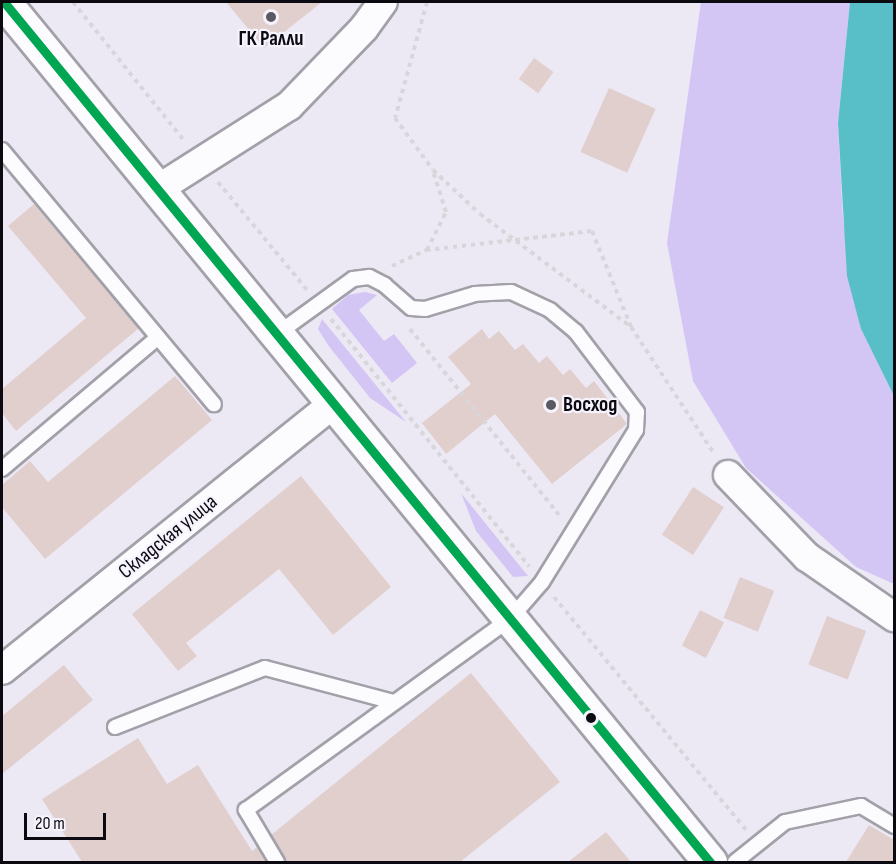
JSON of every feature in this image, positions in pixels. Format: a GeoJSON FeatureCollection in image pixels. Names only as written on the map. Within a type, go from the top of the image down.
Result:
{"type":"FeatureCollection","features":[{"type":"Feature","properties":{"kind":"main road"},"geometry":{"type":"LineString","coordinates":[[4,2],[710,862]]}},
{"type":"Feature","properties":{"kind":"street"},"geometry":{"type":"LineString","coordinates":[[158,189],[289,106],[364,28],[383,2]]}},
{"type":"Feature","properties":{"kind":"street","name":"Складская улица"},"geometry":{"type":"LineString","coordinates":[[2,670],[334,403]]}},
{"type":"Feature","properties":{"kind":"street"},"geometry":{"type":"LineString","coordinates":[[728,475],[807,557],[894,617]]}},
{"type":"Feature","properties":{"kind":"lane"},"geometry":{"type":"LineString","coordinates":[[2,150],[214,404]]}},
{"type":"Feature","properties":{"kind":"lane"},"geometry":{"type":"LineString","coordinates":[[277,334],[318,302],[353,279],[369,277],[411,308],[475,294],[511,292],[550,310],[576,332],[637,412],[636,430],[542,582],[510,619],[246,810],[277,862]]}},
{"type":"Feature","properties":{"kind":"lane"},"geometry":{"type":"LineString","coordinates":[[2,469],[158,337]]}},
{"type":"Feature","properties":{"kind":"lane"},"geometry":{"type":"LineString","coordinates":[[115,727],[265,668],[394,702]]}},
{"type":"Feature","properties":{"kind":"lane"},"geometry":{"type":"LineString","coordinates":[[735,862],[785,822],[861,806],[894,826]]}},
{"type":"Feature","properties":{"kind":"path"},"geometry":{"type":"LineString","coordinates":[[73,2],[201,162],[318,302],[542,582],[758,844]]}},
{"type":"Feature","properties":{"kind":"path"},"geometry":{"type":"LineString","coordinates":[[427,2],[395,118],[433,170],[515,241],[631,327]]}},
{"type":"Feature","properties":{"kind":"path"},"geometry":{"type":"LineString","coordinates":[[426,250],[446,212],[433,170]]}},
{"type":"Feature","properties":{"kind":"path"},"geometry":{"type":"LineString","coordinates":[[369,277],[426,250],[592,231],[631,327],[728,475]]}},
{"type":"Feature","properties":{"kind":"path"},"geometry":{"type":"LineString","coordinates":[[405,323],[573,531]]}},
{"type":"Feature","properties":{"kind":"shaded area"},"geometry":{"type":"Polygon","coordinates":[[[701,2],[850,2],[838,123],[843,219],[861,329],[894,396],[894,584],[856,567],[746,468],[693,381],[667,243],[701,2]]]}},
{"type":"Feature","properties":{"kind":"shaded area"},"geometry":{"type":"Polygon","coordinates":[[[365,292],[377,295],[359,310],[384,341],[394,334],[417,363],[392,383],[332,309],[348,295],[365,292]]]}},
{"type":"Feature","properties":{"kind":"shaded area"},"geometry":{"type":"Polygon","coordinates":[[[322,319],[406,422],[370,398],[318,329],[322,319]]]}},
{"type":"Feature","properties":{"kind":"shaded area"},"geometry":{"type":"Polygon","coordinates":[[[461,493],[528,576],[513,577],[476,531],[461,493]]]}},
{"type":"Feature","properties":{"kind":"water"},"geometry":{"type":"Polygon","coordinates":[[[850,2],[894,2],[894,396],[861,329],[847,276],[838,123],[850,2]]]}},
{"type":"Feature","properties":{"kind":"building","name":"ГК Ралли"},"geometry":{"type":"Polygon","coordinates":[[[226,2],[322,2],[264,48],[226,2]]]}},
{"type":"Feature","properties":{"kind":"building"},"geometry":{"type":"Polygon","coordinates":[[[534,58],[553,72],[538,93],[519,79],[534,58]]]}},
{"type":"Feature","properties":{"kind":"building"},"geometry":{"type":"Polygon","coordinates":[[[609,88],[656,109],[627,173],[581,152],[609,88]]]}},
{"type":"Feature","properties":{"kind":"building"},"geometry":{"type":"Polygon","coordinates":[[[34,204],[139,328],[16,431],[2,413],[2,389],[86,318],[8,226],[34,204]]]}},
{"type":"Feature","properties":{"kind":"building","name":"Восход"},"geometry":{"type":"Polygon","coordinates":[[[482,329],[489,339],[499,331],[515,350],[523,344],[539,363],[547,356],[563,375],[570,369],[586,388],[594,381],[627,424],[552,484],[495,414],[446,454],[422,423],[471,384],[448,357],[482,329]]]}},
{"type":"Feature","properties":{"kind":"building"},"geometry":{"type":"Polygon","coordinates":[[[175,376],[212,420],[45,559],[2,507],[2,485],[30,461],[48,482],[175,376]]]}},
{"type":"Feature","properties":{"kind":"building"},"geometry":{"type":"Polygon","coordinates":[[[301,476],[391,587],[333,635],[279,569],[186,643],[197,656],[178,671],[132,614],[301,476]]]}},
{"type":"Feature","properties":{"kind":"building"},"geometry":{"type":"Polygon","coordinates":[[[693,487],[724,507],[693,555],[662,535],[693,487]]]}},
{"type":"Feature","properties":{"kind":"building"},"geometry":{"type":"Polygon","coordinates":[[[740,577],[774,591],[758,632],[724,618],[740,577]]]}},
{"type":"Feature","properties":{"kind":"building"},"geometry":{"type":"Polygon","coordinates":[[[700,610],[724,622],[706,658],[682,646],[700,610]]]}},
{"type":"Feature","properties":{"kind":"building"},"geometry":{"type":"Polygon","coordinates":[[[827,616],[866,631],[848,680],[808,665],[827,616]]]}},
{"type":"Feature","properties":{"kind":"building"},"geometry":{"type":"Polygon","coordinates":[[[64,665],[93,700],[2,774],[2,716],[64,665]]]}},
{"type":"Feature","properties":{"kind":"building"},"geometry":{"type":"Polygon","coordinates":[[[471,673],[560,782],[460,862],[286,862],[271,835],[471,673]]]}},
{"type":"Feature","properties":{"kind":"building"},"geometry":{"type":"Polygon","coordinates":[[[138,738],[167,784],[198,765],[252,851],[257,847],[267,862],[82,862],[42,799],[138,738]]]}},
{"type":"Feature","properties":{"kind":"building"},"geometry":{"type":"Polygon","coordinates":[[[869,825],[894,840],[894,862],[846,862],[869,825]]]}},
{"type":"Feature","properties":{"kind":"building"},"geometry":{"type":"Polygon","coordinates":[[[606,832],[631,862],[568,862],[606,832]]]}},
{"type":"Feature","properties":{"kind":"transit line"},"geometry":{"type":"LineString","coordinates":[[4,2],[710,862]]}},
{"type":"Feature","properties":{"kind":"place","name":"ГК Ралли"},"geometry":{"type":"Point","coordinates":[271,17]}},
{"type":"Feature","properties":{"kind":"place","name":"Восход"},"geometry":{"type":"Point","coordinates":[551,405]}}]}
